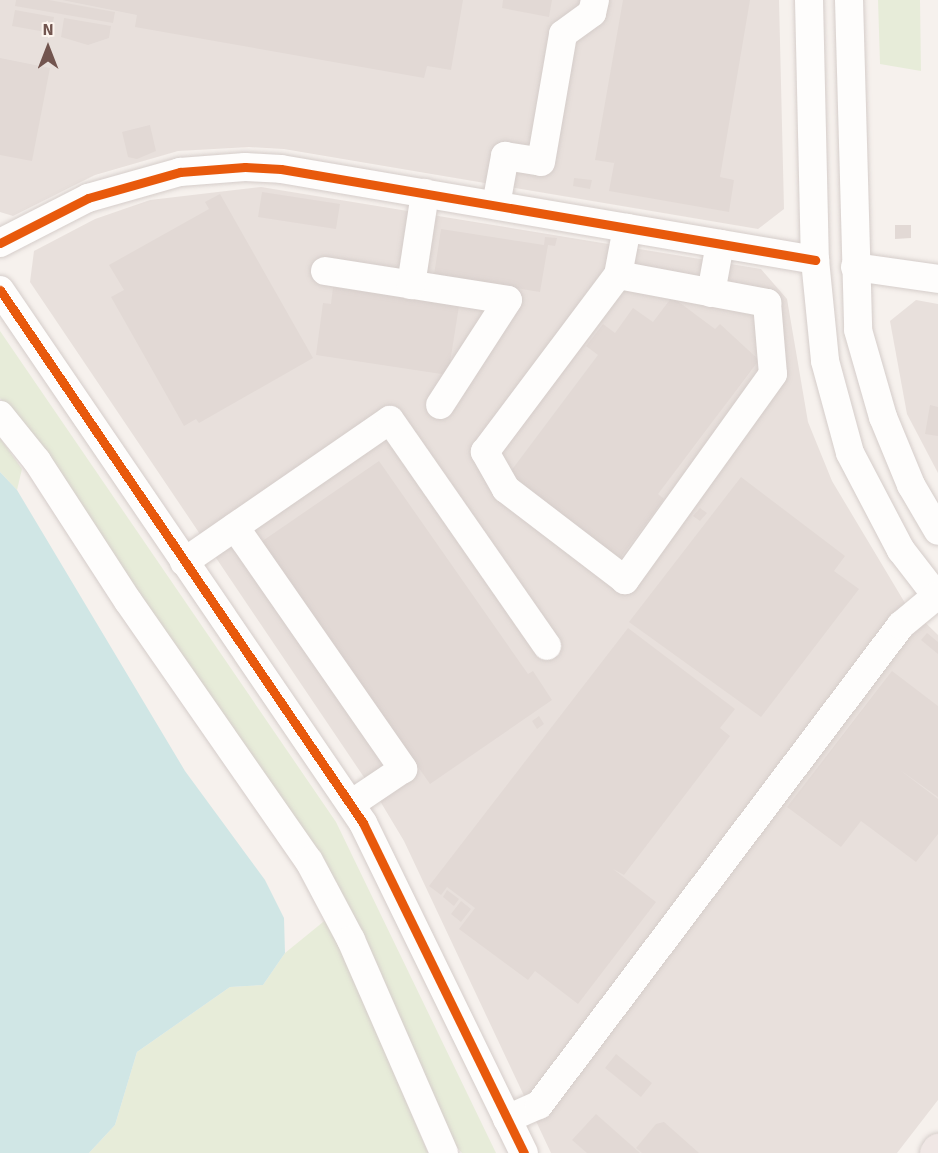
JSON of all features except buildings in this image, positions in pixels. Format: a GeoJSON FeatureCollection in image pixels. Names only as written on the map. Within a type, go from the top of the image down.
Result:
{"type":"FeatureCollection","features":[{"type":"Feature","properties":{"kind":"street"},"geometry":{"type":"LineString","coordinates":[[496,206],[505,156],[541,162],[563,34],[592,13],[595,0]]}},
{"type":"Feature","properties":{"kind":"street"},"geometry":{"type":"LineString","coordinates":[[507,1119],[539,1105],[901,625],[937,597],[902,550],[850,453],[825,361],[815,260],[809,0]]}},
{"type":"Feature","properties":{"kind":"street"},"geometry":{"type":"LineString","coordinates":[[849,0],[858,330],[867,375],[911,485],[938,531]]}},
{"type":"Feature","properties":{"kind":"street"},"geometry":{"type":"LineString","coordinates":[[0,243],[88,198],[180,172],[281,168],[815,260]]}},
{"type":"Feature","properties":{"kind":"street"},"geometry":{"type":"LineString","coordinates":[[411,285],[425,193]]}},
{"type":"Feature","properties":{"kind":"street"},"geometry":{"type":"LineString","coordinates":[[618,275],[767,303],[773,374],[626,580],[506,489],[485,452],[618,275],[627,228]]}},
{"type":"Feature","properties":{"kind":"street"},"geometry":{"type":"LineString","coordinates":[[711,292],[720,244]]}},
{"type":"Feature","properties":{"kind":"street"},"geometry":{"type":"LineString","coordinates":[[855,267],[938,279]]}},
{"type":"Feature","properties":{"kind":"street"},"geometry":{"type":"LineString","coordinates":[[325,272],[508,300],[440,405]]}},
{"type":"Feature","properties":{"kind":"street"},"geometry":{"type":"LineString","coordinates":[[0,290],[351,804],[524,1153]]}},
{"type":"Feature","properties":{"kind":"street"},"geometry":{"type":"LineString","coordinates":[[0,415],[38,461],[128,601],[309,861],[351,940],[444,1153]]}},
{"type":"Feature","properties":{"kind":"street"},"geometry":{"type":"LineString","coordinates":[[184,562],[390,420],[547,646]]}},
{"type":"Feature","properties":{"kind":"street"},"geometry":{"type":"LineString","coordinates":[[235,527],[403,769],[351,804]]}},
{"type":"Feature","properties":{"kind":"shaded area"},"geometry":{"type":"Polygon","coordinates":[[[0,0],[779,0],[784,209],[758,229],[284,149],[249,147],[178,151],[95,175],[13,216],[0,212],[0,0]]]}},
{"type":"Feature","properties":{"kind":"shaded area"},"geometry":{"type":"Polygon","coordinates":[[[261,187],[761,269],[787,299],[808,422],[832,481],[905,603],[938,635],[938,1100],[897,1153],[551,1153],[404,841],[380,801],[30,282],[34,251],[95,219],[150,200],[261,187]]]}},
{"type":"Feature","properties":{"kind":"shaded area"},"geometry":{"type":"Polygon","coordinates":[[[916,300],[938,304],[938,473],[907,414],[890,321],[916,300]]]}},
{"type":"Feature","properties":{"kind":"shaded area"},"geometry":{"type":"Polygon","coordinates":[[[0,472],[17,490],[185,771],[265,880],[284,918],[285,953],[263,985],[230,987],[137,1052],[115,1125],[89,1153],[0,1153],[0,472]]]}},
{"type":"Feature","properties":{"kind":"green space"},"geometry":{"type":"Polygon","coordinates":[[[878,0],[920,0],[921,71],[880,64],[878,0]]]}},
{"type":"Feature","properties":{"kind":"green space"},"geometry":{"type":"Polygon","coordinates":[[[0,331],[336,822],[496,1153],[462,1153],[454,1144],[348,908],[55,469],[0,398],[0,331]]]}},
{"type":"Feature","properties":{"kind":"green space"},"geometry":{"type":"Polygon","coordinates":[[[0,438],[22,469],[17,490],[0,472],[0,438]]]}},
{"type":"Feature","properties":{"kind":"green space"},"geometry":{"type":"Polygon","coordinates":[[[328,918],[428,1153],[89,1153],[115,1125],[137,1052],[230,987],[263,985],[285,953],[328,918]]]}},
{"type":"Feature","properties":{"kind":"cycle path"},"geometry":{"type":"LineString","coordinates":[[0,243],[88,198],[180,172],[245,167],[281,169],[815,260]]}},
{"type":"Feature","properties":{"kind":"cycle path"},"geometry":{"type":"LineString","coordinates":[[0,290],[363,823],[524,1153]]}}]}
